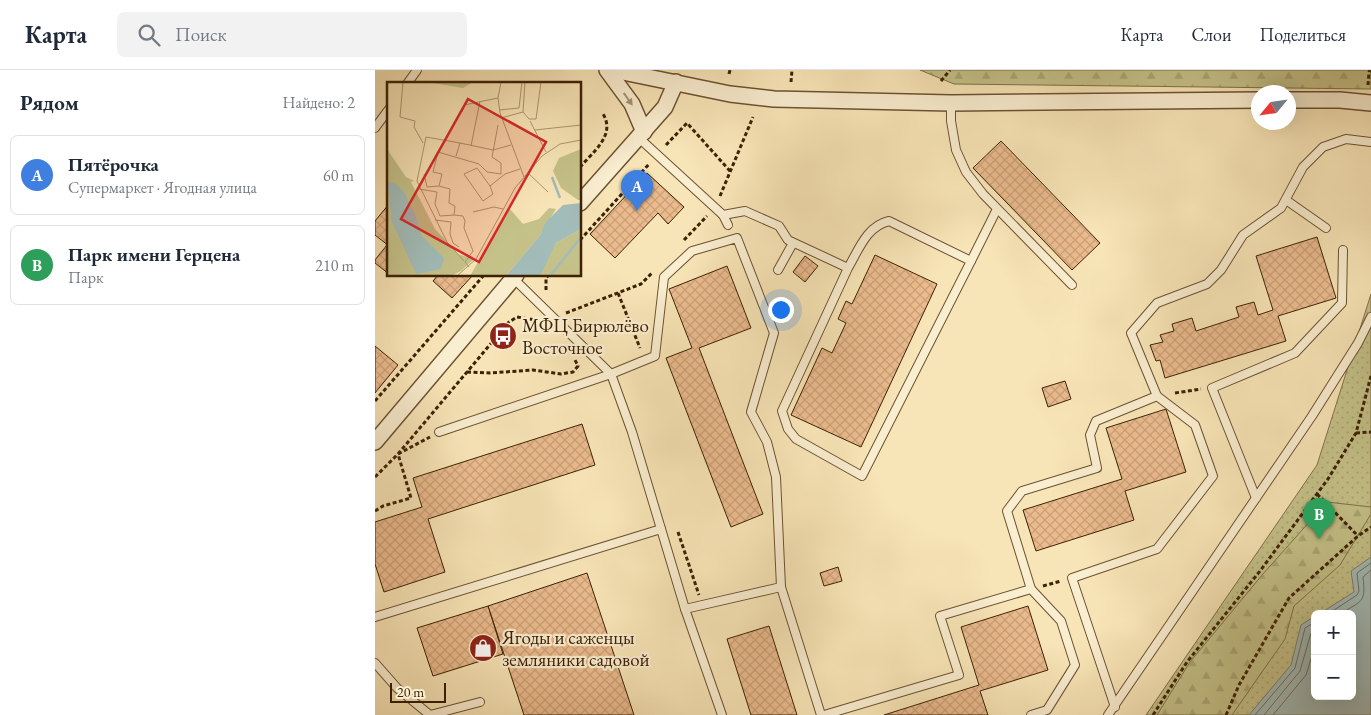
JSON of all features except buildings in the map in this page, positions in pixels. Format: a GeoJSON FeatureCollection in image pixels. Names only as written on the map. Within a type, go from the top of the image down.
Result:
{"type":"FeatureCollection","features":[{"type":"Feature","properties":{"kind":"street"},"geometry":{"type":"LineString","coordinates":[[607,70],[632,104],[641,135]]}},
{"type":"Feature","properties":{"kind":"street"},"geometry":{"type":"LineString","coordinates":[[613,70],[634,72],[730,94],[774,100],[951,102],[1251,100]]}},
{"type":"Feature","properties":{"kind":"street"},"geometry":{"type":"LineString","coordinates":[[581,203],[665,107],[676,82]]}},
{"type":"Feature","properties":{"kind":"street"},"geometry":{"type":"LineString","coordinates":[[1296,100],[1339,100],[1371,103]]}},
{"type":"Feature","properties":{"kind":"street"},"geometry":{"type":"LineString","coordinates":[[376,438],[514,276]]}},
{"type":"Feature","properties":{"kind":"lane"},"geometry":{"type":"LineString","coordinates":[[408,82],[417,70]]}},
{"type":"Feature","properties":{"kind":"lane"},"geometry":{"type":"LineString","coordinates":[[951,102],[951,121],[956,150],[966,172],[997,209],[1072,285]]}},
{"type":"Feature","properties":{"kind":"lane"},"geometry":{"type":"LineString","coordinates":[[375,128],[387,112]]}},
{"type":"Feature","properties":{"kind":"lane"},"geometry":{"type":"LineString","coordinates":[[641,135],[657,155],[723,215],[727,224]]}},
{"type":"Feature","properties":{"kind":"lane"},"geometry":{"type":"LineString","coordinates":[[1115,707],[1073,578],[1157,549],[1213,476],[1195,425],[1157,396],[1131,333],[1157,303],[1207,284],[1221,270],[1243,235],[1281,208],[1287,200],[1303,167],[1323,148],[1346,139],[1371,142]]}},
{"type":"Feature","properties":{"kind":"lane"},"geometry":{"type":"LineString","coordinates":[[1287,200],[1326,228]]}},
{"type":"Feature","properties":{"kind":"lane"},"geometry":{"type":"LineString","coordinates":[[971,261],[889,221],[877,225],[868,233],[848,268],[782,411],[788,429],[796,439],[862,476],[971,261],[997,209]]}},
{"type":"Feature","properties":{"kind":"lane"},"geometry":{"type":"LineString","coordinates":[[723,215],[745,211],[779,226],[788,240],[793,243],[848,268]]}},
{"type":"Feature","properties":{"kind":"lane"},"geometry":{"type":"LineString","coordinates":[[439,432],[611,374],[655,356],[664,276],[692,251],[737,238],[774,333],[751,412],[767,442],[776,477],[781,587],[822,715],[959,675],[940,616],[1031,589]]}},
{"type":"Feature","properties":{"kind":"lane"},"geometry":{"type":"LineString","coordinates":[[778,270],[793,243]]}},
{"type":"Feature","properties":{"kind":"lane"},"geometry":{"type":"LineString","coordinates":[[1256,498],[1212,388],[1295,354],[1342,303],[1343,250]]}},
{"type":"Feature","properties":{"kind":"lane"},"geometry":{"type":"LineString","coordinates":[[514,276],[611,374],[632,432],[685,609],[722,715]]}},
{"type":"Feature","properties":{"kind":"lane"},"geometry":{"type":"LineString","coordinates":[[1108,715],[1312,416],[1358,343],[1371,317]]}},
{"type":"Feature","properties":{"kind":"lane"},"geometry":{"type":"LineString","coordinates":[[1031,715],[1047,710],[1075,665],[1061,620],[1031,589],[1007,511],[1022,491],[1097,468],[1091,435],[1096,421],[1157,396]]}},
{"type":"Feature","properties":{"kind":"lane"},"geometry":{"type":"LineString","coordinates":[[375,617],[661,529]]}},
{"type":"Feature","properties":{"kind":"lane"},"geometry":{"type":"LineString","coordinates":[[685,609],[781,587]]}},
{"type":"Feature","properties":{"kind":"lane"},"geometry":{"type":"LineString","coordinates":[[375,663],[397,688],[430,715],[480,702]]}},
{"type":"Feature","properties":{"kind":"path"},"geometry":{"type":"LineString","coordinates":[[791,82],[792,70]]}},
{"type":"Feature","properties":{"kind":"path"},"geometry":{"type":"LineString","coordinates":[[941,81],[950,70]]}},
{"type":"Feature","properties":{"kind":"path"},"geometry":{"type":"LineString","coordinates":[[1368,85],[1369,71]]}},
{"type":"Feature","properties":{"kind":"path"},"geometry":{"type":"LineString","coordinates":[[581,165],[608,132],[607,121],[603,114]]}},
{"type":"Feature","properties":{"kind":"path"},"geometry":{"type":"LineString","coordinates":[[681,242],[715,207],[753,117]]}},
{"type":"Feature","properties":{"kind":"path"},"geometry":{"type":"LineString","coordinates":[[581,239],[687,123],[730,171]]}},
{"type":"Feature","properties":{"kind":"path"},"geometry":{"type":"LineString","coordinates":[[375,477],[397,454],[509,322],[517,317],[535,320],[547,331],[564,314],[641,284],[654,270]]}},
{"type":"Feature","properties":{"kind":"path"},"geometry":{"type":"LineString","coordinates":[[375,402],[483,276]]}},
{"type":"Feature","properties":{"kind":"path"},"geometry":{"type":"LineString","coordinates":[[547,293],[545,288],[548,276]]}},
{"type":"Feature","properties":{"kind":"path"},"geometry":{"type":"LineString","coordinates":[[618,293],[643,354]]}},
{"type":"Feature","properties":{"kind":"path"},"geometry":{"type":"LineString","coordinates":[[559,309],[570,320]]}},
{"type":"Feature","properties":{"kind":"path"},"geometry":{"type":"LineString","coordinates":[[467,372],[490,373],[533,370],[561,374],[573,372],[578,366],[576,359],[570,354]]}},
{"type":"Feature","properties":{"kind":"path"},"geometry":{"type":"LineString","coordinates":[[1153,715],[1187,662],[1261,572],[1317,494],[1356,433],[1371,376]]}},
{"type":"Feature","properties":{"kind":"path"},"geometry":{"type":"LineString","coordinates":[[1157,396],[1212,388]]}},
{"type":"Feature","properties":{"kind":"path"},"geometry":{"type":"LineString","coordinates":[[397,454],[439,432]]}},
{"type":"Feature","properties":{"kind":"path"},"geometry":{"type":"LineString","coordinates":[[1356,433],[1371,432]]}},
{"type":"Feature","properties":{"kind":"path"},"geometry":{"type":"LineString","coordinates":[[375,511],[383,506],[411,498],[397,454]]}},
{"type":"Feature","properties":{"kind":"path"},"geometry":{"type":"LineString","coordinates":[[1317,494],[1358,536]]}},
{"type":"Feature","properties":{"kind":"path"},"geometry":{"type":"LineString","coordinates":[[1226,715],[1239,685],[1289,598],[1358,536],[1371,528]]}},
{"type":"Feature","properties":{"kind":"path"},"geometry":{"type":"LineString","coordinates":[[1031,589],[1073,578]]}},
{"type":"Feature","properties":{"kind":"green space"},"geometry":{"type":"Polygon","coordinates":[[[920,70],[1371,70],[1371,89],[1296,88],[1296,85],[1251,85],[1251,88],[954,84],[920,70]]]}},
{"type":"Feature","properties":{"kind":"green space"},"geometry":{"type":"Polygon","coordinates":[[[1371,294],[1371,715],[1146,715],[1317,465],[1371,294]]]}},
{"type":"Feature","properties":{"kind":"green space"},"geometry":{"type":"Polygon","coordinates":[[[1327,502],[1371,507],[1371,514],[1340,565],[1294,606],[1285,639],[1232,715],[1157,715],[1190,662],[1263,574],[1327,502]]]}},
{"type":"Feature","properties":{"kind":"water"},"geometry":{"type":"Polygon","coordinates":[[[1371,557],[1371,715],[1249,715],[1291,665],[1301,625],[1311,619],[1311,700],[1356,700],[1356,610],[1325,610],[1354,592],[1351,571],[1371,557]]]}},
{"type":"Feature","properties":{"kind":"place","name":"Пятёрочка"},"geometry":{"type":"Point","coordinates":[637,211]}},
{"type":"Feature","properties":{"kind":"place","name":"МФЦ Бирюлёво Восточное"},"geometry":{"type":"Point","coordinates":[503,336]}},
{"type":"Feature","properties":{"kind":"place","name":"Парк имени Герцена"},"geometry":{"type":"Point","coordinates":[1319,539]}},
{"type":"Feature","properties":{"kind":"place","name":"Ягоды и саженцы земляники садовой"},"geometry":{"type":"Point","coordinates":[483,648]}}]}
